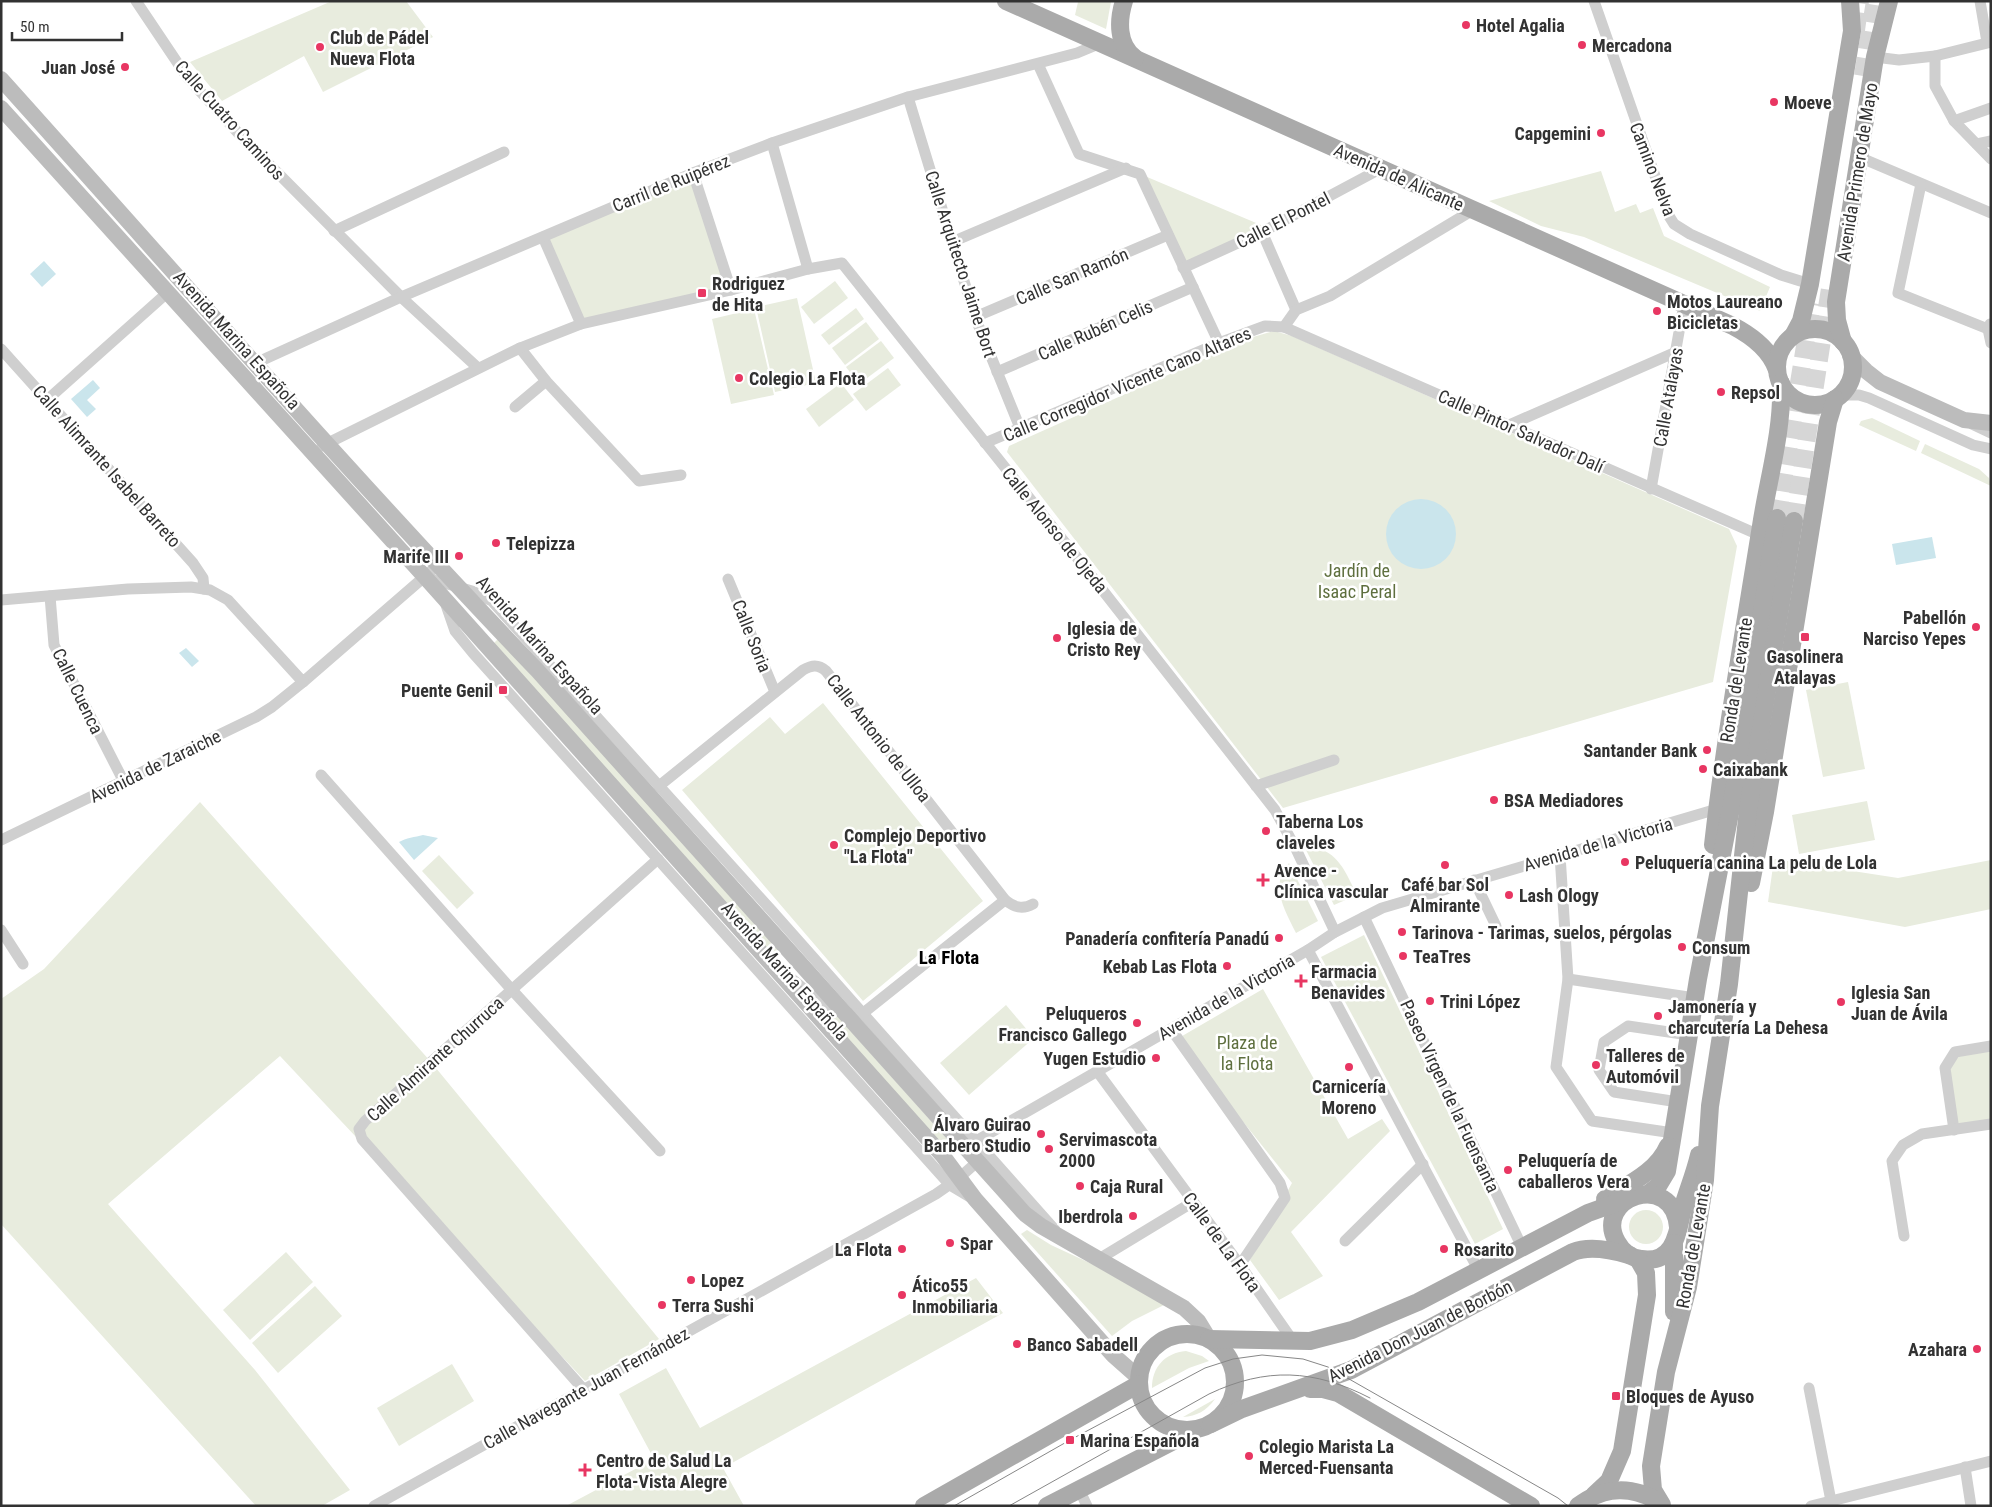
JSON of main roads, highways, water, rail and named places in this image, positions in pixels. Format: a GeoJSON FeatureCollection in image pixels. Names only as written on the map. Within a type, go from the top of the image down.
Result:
{"type":"FeatureCollection","features":[{"type":"Feature","properties":{"kind":"main road","name":"Avenida de Alicante"},"geometry":{"type":"LineString","coordinates":[[1006,1],[1733,326],[1753,338],[1768,352],[1779,377]]}},
{"type":"Feature","properties":{"kind":"main road"},"geometry":{"type":"LineString","coordinates":[[1101,43],[1115,31],[1124,1]]}},
{"type":"Feature","properties":{"kind":"main road","name":"Avenida Primero de Mayo"},"geometry":{"type":"LineString","coordinates":[[1793,336],[1801,320],[1810,284],[1852,31],[1850,1]]}},
{"type":"Feature","properties":{"kind":"main road","name":"Avenida Primero de Mayo"},"geometry":{"type":"LineString","coordinates":[[1847,349],[1837,320],[1836,302],[1875,56],[1889,1]]}},
{"type":"Feature","properties":{"kind":"main road"},"geometry":{"type":"LineString","coordinates":[[1119,21],[1120,32],[1126,50],[1139,60]]}},
{"type":"Feature","properties":{"kind":"main road","name":"Avenida Marina Española"},"geometry":{"type":"LineString","coordinates":[[1,79],[326,443],[537,670],[1025,1214],[1041,1226],[1184,1308],[1198,1321],[1209,1339]]}},
{"type":"Feature","properties":{"kind":"main road","name":"Avenida Marina Española"},"geometry":{"type":"LineString","coordinates":[[1,108],[425,577],[943,1156],[954,1182],[975,1199],[1139,1381]]}},
{"type":"Feature","properties":{"kind":"main road"},"geometry":{"type":"LineString","coordinates":[[1847,349],[1852,374],[1847,386],[1837,397],[1817,405],[1804,403],[1788,394],[1779,377],[1781,351],[1793,336],[1804,331],[1822,330],[1834,335],[1847,349],[1866,371],[1880,382],[1964,420],[1991,423]]}},
{"type":"Feature","properties":{"kind":"main road","name":"Ronda de Levante"},"geometry":{"type":"LineString","coordinates":[[1698,979],[1717,809],[1759,535],[1779,423],[1779,377]]}},
{"type":"Feature","properties":{"kind":"main road","name":"Ronda de Levante"},"geometry":{"type":"LineString","coordinates":[[1729,984],[1765,812],[1826,431],[1837,397]]}},
{"type":"Feature","properties":{"kind":"main road","name":"Ronda de Levante"},"geometry":{"type":"LineString","coordinates":[[1648,1194],[1658,1186],[1666,1175],[1698,979],[1786,520],[1748,810],[1729,984],[1710,1106],[1705,1180],[1689,1277],[1666,1372],[1650,1474],[1653,1490],[1662,1505]]}},
{"type":"Feature","properties":{"kind":"main road"},"geometry":{"type":"LineString","coordinates":[[1666,1372],[1674,1304],[1676,1235],[1676,1216],[1671,1206],[1658,1196],[1648,1194],[1630,1198],[1618,1210],[1613,1226],[1617,1243],[1634,1257],[1650,1260],[1661,1256],[1676,1235],[1698,1160],[1710,1106]]}},
{"type":"Feature","properties":{"kind":"main road"},"geometry":{"type":"LineString","coordinates":[[1567,1224],[1653,1167],[1667,1149],[1673,1134]]}},
{"type":"Feature","properties":{"kind":"main road","name":"Avenida Don Juan de Borbón"},"geometry":{"type":"LineString","coordinates":[[1209,1339],[1315,1341],[1352,1330],[1418,1302],[1599,1208],[1630,1198]]}},
{"type":"Feature","properties":{"kind":"main road","name":"Avenida Don Juan de Borbón"},"geometry":{"type":"LineString","coordinates":[[1046,1506],[1204,1426],[1290,1391],[1351,1370],[1575,1251],[1598,1249],[1634,1257]]}},
{"type":"Feature","properties":{"kind":"main road","name":"Ronda de Levante"},"geometry":{"type":"LineString","coordinates":[[1594,1495],[1604,1487],[1613,1475],[1624,1441],[1648,1287],[1644,1268],[1634,1257]]}},
{"type":"Feature","properties":{"kind":"main road"},"geometry":{"type":"LineString","coordinates":[[1182,1334],[1209,1339],[1230,1360],[1235,1383],[1230,1402],[1225,1411],[1204,1426],[1184,1430],[1171,1428],[1159,1422],[1152,1416],[1142,1401],[1139,1381],[1146,1356],[1151,1349],[1165,1339],[1182,1334]]}},
{"type":"Feature","properties":{"kind":"main road"},"geometry":{"type":"LineString","coordinates":[[924,1506],[1139,1381]]}},
{"type":"Feature","properties":{"kind":"main road"},"geometry":{"type":"LineString","coordinates":[[1290,1391],[1323,1390],[1338,1393],[1531,1506]]}},
{"type":"Feature","properties":{"kind":"main road"},"geometry":{"type":"LineString","coordinates":[[1578,1506],[1594,1495],[1611,1490],[1628,1490],[1649,1496],[1662,1505]]}},
{"type":"Feature","properties":{"kind":"water"},"geometry":{"type":"Polygon","coordinates":[[[44,261],[56,274],[42,287],[30,274],[44,261]]]}},
{"type":"Feature","properties":{"kind":"water"},"geometry":{"type":"Polygon","coordinates":[[[93,380],[100,388],[87,400],[96,409],[87,417],[71,399],[93,380]]]}},
{"type":"Feature","properties":{"kind":"water"},"geometry":{"type":"Polygon","coordinates":[[[1421,499],[1440,505],[1450,515],[1456,534],[1450,553],[1440,563],[1421,569],[1402,563],[1392,553],[1386,534],[1392,515],[1402,505],[1421,499]]]}},
{"type":"Feature","properties":{"kind":"water"},"geometry":{"type":"Polygon","coordinates":[[[1932,537],[1936,558],[1896,565],[1892,544],[1932,537]]]}},
{"type":"Feature","properties":{"kind":"water"},"geometry":{"type":"Polygon","coordinates":[[[186,648],[199,661],[192,667],[179,653],[186,648]]]}},
{"type":"Feature","properties":{"kind":"water"},"geometry":{"type":"Polygon","coordinates":[[[423,835],[438,838],[414,860],[399,842],[423,835]]]}},
{"type":"Feature","properties":{"kind":"tunnel"},"geometry":{"type":"LineString","coordinates":[[1856,30],[1860,1]]}},
{"type":"Feature","properties":{"kind":"tunnel"},"geometry":{"type":"LineString","coordinates":[[1863,76],[1875,1]]}},
{"type":"Feature","properties":{"kind":"tunnel"},"geometry":{"type":"LineString","coordinates":[[1794,521],[1831,282]]}},
{"type":"Feature","properties":{"kind":"tunnel"},"geometry":{"type":"LineString","coordinates":[[1777,518],[1812,303]]}},
{"type":"Feature","properties":{"kind":"tram line"},"geometry":{"type":"LineString","coordinates":[[954,1506],[1070,1440],[1205,1368],[1233,1359],[1262,1355],[1303,1359],[1328,1367],[1558,1498],[1568,1506]]}},
{"type":"Feature","properties":{"kind":"tram line"},"geometry":{"type":"LineString","coordinates":[[1009,1506],[1209,1394],[1250,1379],[1290,1375],[1309,1377],[1329,1381],[1370,1398]]}},
{"type":"Feature","properties":{"kind":"place","name":"Hotel Agalia"},"geometry":{"type":"Point","coordinates":[1466,25]}},
{"type":"Feature","properties":{"kind":"place","name":"Mercadona"},"geometry":{"type":"Point","coordinates":[1582,45]}},
{"type":"Feature","properties":{"kind":"place","name":"Club de Pádel Nueva Flota"},"geometry":{"type":"Point","coordinates":[320,47]}},
{"type":"Feature","properties":{"kind":"place","name":"Juan José"},"geometry":{"type":"Point","coordinates":[125,67]}},
{"type":"Feature","properties":{"kind":"place","name":"Moeve"},"geometry":{"type":"Point","coordinates":[1774,102]}},
{"type":"Feature","properties":{"kind":"place","name":"Capgemini"},"geometry":{"type":"Point","coordinates":[1601,133]}},
{"type":"Feature","properties":{"kind":"place","name":"Rodriguez de Hita"},"geometry":{"type":"Point","coordinates":[702,293]}},
{"type":"Feature","properties":{"kind":"place","name":"Motos Laureano Bicicletas"},"geometry":{"type":"Point","coordinates":[1657,311]}},
{"type":"Feature","properties":{"kind":"place","name":"Colegio La Flota"},"geometry":{"type":"Point","coordinates":[739,378]}},
{"type":"Feature","properties":{"kind":"place","name":"Repsol"},"geometry":{"type":"Point","coordinates":[1721,392]}},
{"type":"Feature","properties":{"kind":"place","name":"Telepizza"},"geometry":{"type":"Point","coordinates":[496,543]}},
{"type":"Feature","properties":{"kind":"place","name":"Marife III"},"geometry":{"type":"Point","coordinates":[459,556]}},
{"type":"Feature","properties":{"kind":"place","name":"Pabellón Narciso Yepes"},"geometry":{"type":"Point","coordinates":[1976,627]}},
{"type":"Feature","properties":{"kind":"place","name":"Gasolinera Atalayas"},"geometry":{"type":"Point","coordinates":[1805,637]}},
{"type":"Feature","properties":{"kind":"place","name":"Iglesia de Cristo Rey"},"geometry":{"type":"Point","coordinates":[1057,638]}},
{"type":"Feature","properties":{"kind":"place","name":"Puente Genil"},"geometry":{"type":"Point","coordinates":[503,690]}},
{"type":"Feature","properties":{"kind":"place","name":"Santander Bank"},"geometry":{"type":"Point","coordinates":[1707,750]}},
{"type":"Feature","properties":{"kind":"place","name":"Caixabank"},"geometry":{"type":"Point","coordinates":[1703,769]}},
{"type":"Feature","properties":{"kind":"place","name":"BSA Mediadores"},"geometry":{"type":"Point","coordinates":[1494,800]}},
{"type":"Feature","properties":{"kind":"place","name":"Taberna Los claveles"},"geometry":{"type":"Point","coordinates":[1266,831]}},
{"type":"Feature","properties":{"kind":"place","name":"Complejo Deportivo \"La Flota\""},"geometry":{"type":"Point","coordinates":[834,845]}},
{"type":"Feature","properties":{"kind":"place","name":"Peluquería canina La pelu de Lola"},"geometry":{"type":"Point","coordinates":[1625,862]}},
{"type":"Feature","properties":{"kind":"place","name":"Café bar Sol Almirante"},"geometry":{"type":"Point","coordinates":[1445,865]}},
{"type":"Feature","properties":{"kind":"place","name":"Avence - Clínica vascular"},"geometry":{"type":"Point","coordinates":[1263,880]}},
{"type":"Feature","properties":{"kind":"place","name":"Lash Ology"},"geometry":{"type":"Point","coordinates":[1509,895]}},
{"type":"Feature","properties":{"kind":"place","name":"Tarinova - Tarimas, suelos, pérgolas"},"geometry":{"type":"Point","coordinates":[1402,932]}},
{"type":"Feature","properties":{"kind":"place","name":"Panadería confitería Panadú"},"geometry":{"type":"Point","coordinates":[1279,938]}},
{"type":"Feature","properties":{"kind":"place","name":"Consum"},"geometry":{"type":"Point","coordinates":[1682,947]}},
{"type":"Feature","properties":{"kind":"place","name":"TeaTres"},"geometry":{"type":"Point","coordinates":[1403,956]}},
{"type":"Feature","properties":{"kind":"place","name":"Kebab Las Flota"},"geometry":{"type":"Point","coordinates":[1227,966]}},
{"type":"Feature","properties":{"kind":"place","name":"Farmacia Benavides"},"geometry":{"type":"Point","coordinates":[1301,981]}},
{"type":"Feature","properties":{"kind":"place","name":"Trini López"},"geometry":{"type":"Point","coordinates":[1430,1001]}},
{"type":"Feature","properties":{"kind":"place","name":"Iglesia San Juan de Ávila"},"geometry":{"type":"Point","coordinates":[1841,1002]}},
{"type":"Feature","properties":{"kind":"place","name":"Jamonería y charcutería La Dehesa"},"geometry":{"type":"Point","coordinates":[1658,1016]}},
{"type":"Feature","properties":{"kind":"place","name":"Peluqueros Francisco Gallego"},"geometry":{"type":"Point","coordinates":[1137,1023]}},
{"type":"Feature","properties":{"kind":"place","name":"Yugen Estudio"},"geometry":{"type":"Point","coordinates":[1156,1058]}},
{"type":"Feature","properties":{"kind":"place","name":"Talleres de Automóvil"},"geometry":{"type":"Point","coordinates":[1596,1065]}},
{"type":"Feature","properties":{"kind":"place","name":"Carnicería Moreno"},"geometry":{"type":"Point","coordinates":[1349,1067]}},
{"type":"Feature","properties":{"kind":"place","name":"Álvaro Guirao Barbero Studio"},"geometry":{"type":"Point","coordinates":[1041,1134]}},
{"type":"Feature","properties":{"kind":"place","name":"Servimascota 2000"},"geometry":{"type":"Point","coordinates":[1049,1149]}},
{"type":"Feature","properties":{"kind":"place","name":"Peluquería de caballeros Vera"},"geometry":{"type":"Point","coordinates":[1508,1170]}},
{"type":"Feature","properties":{"kind":"place","name":"Caja Rural"},"geometry":{"type":"Point","coordinates":[1080,1186]}},
{"type":"Feature","properties":{"kind":"place","name":"Iberdrola"},"geometry":{"type":"Point","coordinates":[1133,1216]}},
{"type":"Feature","properties":{"kind":"place","name":"Spar"},"geometry":{"type":"Point","coordinates":[950,1243]}},
{"type":"Feature","properties":{"kind":"place","name":"La Flota"},"geometry":{"type":"Point","coordinates":[902,1249]}},
{"type":"Feature","properties":{"kind":"place","name":"Rosarito"},"geometry":{"type":"Point","coordinates":[1444,1249]}},
{"type":"Feature","properties":{"kind":"place","name":"Lopez"},"geometry":{"type":"Point","coordinates":[691,1280]}},
{"type":"Feature","properties":{"kind":"place","name":"Ático55 Inmobiliaria"},"geometry":{"type":"Point","coordinates":[902,1295]}},
{"type":"Feature","properties":{"kind":"place","name":"Terra Sushi"},"geometry":{"type":"Point","coordinates":[662,1305]}},
{"type":"Feature","properties":{"kind":"place","name":"Banco Sabadell"},"geometry":{"type":"Point","coordinates":[1017,1344]}},
{"type":"Feature","properties":{"kind":"place","name":"Azahara"},"geometry":{"type":"Point","coordinates":[1977,1349]}},
{"type":"Feature","properties":{"kind":"place","name":"Bloques de Ayuso"},"geometry":{"type":"Point","coordinates":[1616,1396]}},
{"type":"Feature","properties":{"kind":"place","name":"Marina Española"},"geometry":{"type":"Point","coordinates":[1070,1440]}},
{"type":"Feature","properties":{"kind":"place","name":"Colegio Marista La Merced-Fuensanta"},"geometry":{"type":"Point","coordinates":[1249,1456]}},
{"type":"Feature","properties":{"kind":"place","name":"Centro de Salud La Flota-Vista Alegre"},"geometry":{"type":"Point","coordinates":[585,1470]}},
{"type":"Feature","properties":{"kind":"district","name":"La Flota"},"geometry":{"type":"Point","coordinates":[949,957]}},
{"type":"Feature","properties":{"kind":"park label","name":"Jardín de Isaac Peral"},"geometry":{"type":"Point","coordinates":[1357,580]}},
{"type":"Feature","properties":{"kind":"park label","name":"Plaza de la Flota"},"geometry":{"type":"Point","coordinates":[1247,1052]}}]}
